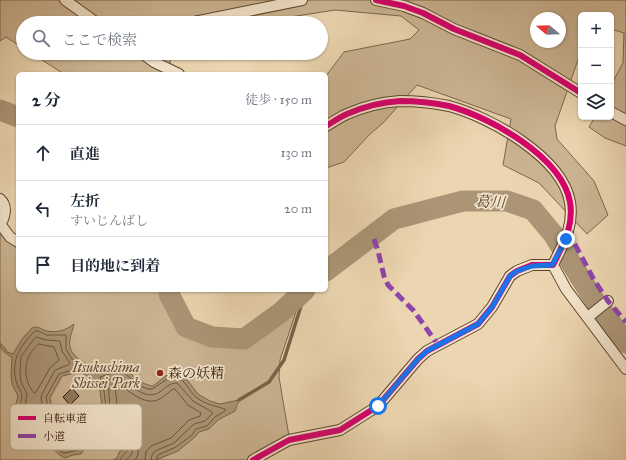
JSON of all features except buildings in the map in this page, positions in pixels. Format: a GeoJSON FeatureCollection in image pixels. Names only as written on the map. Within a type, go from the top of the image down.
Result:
{"type":"FeatureCollection","features":[{"type":"Feature","properties":{"kind":"street"},"geometry":{"type":"LineString","coordinates":[[65,0],[87,16]]}},
{"type":"Feature","properties":{"kind":"street"},"geometry":{"type":"LineString","coordinates":[[223,16],[302,0]]}},
{"type":"Feature","properties":{"kind":"street"},"geometry":{"type":"LineString","coordinates":[[376,0],[404,6],[423,13],[454,29],[520,55],[578,91]]}},
{"type":"Feature","properties":{"kind":"street"},"geometry":{"type":"LineString","coordinates":[[151,60],[175,72]]}},
{"type":"Feature","properties":{"kind":"street"},"geometry":{"type":"LineString","coordinates":[[328,125],[346,114],[361,109],[401,101],[449,106],[479,117],[507,131],[547,162],[556,172],[566,188],[570,202],[570,223],[566,239],[554,262]]}},
{"type":"Feature","properties":{"kind":"street"},"geometry":{"type":"LineString","coordinates":[[614,114],[626,120]]}},
{"type":"Feature","properties":{"kind":"street"},"geometry":{"type":"LineString","coordinates":[[0,199],[3,202],[5,210],[1,225],[10,237],[16,241]]}},
{"type":"Feature","properties":{"kind":"street"},"geometry":{"type":"LineString","coordinates":[[554,262],[566,289],[626,369]]}},
{"type":"Feature","properties":{"kind":"street"},"geometry":{"type":"LineString","coordinates":[[253,460],[289,440],[340,430],[378,406],[418,359],[427,351],[478,324],[492,307],[510,276],[517,271],[532,266],[554,262]]}},
{"type":"Feature","properties":{"kind":"street"},"geometry":{"type":"LineString","coordinates":[[588,317],[608,301]]}},
{"type":"Feature","properties":{"kind":"green space"},"geometry":{"type":"Polygon","coordinates":[[[0,0],[626,0],[626,146],[605,138],[589,127],[593,120],[614,120],[614,80],[623,63],[624,33],[614,30],[614,12],[578,12],[578,60],[555,126],[557,139],[594,181],[608,215],[587,234],[539,183],[503,165],[511,119],[417,85],[383,123],[370,134],[344,162],[328,167],[328,73],[344,52],[410,39],[419,30],[401,16],[335,10],[297,16],[16,16],[16,43],[6,37],[0,41],[0,0]]]}},
{"type":"Feature","properties":{"kind":"green space"},"geometry":{"type":"Polygon","coordinates":[[[42,60],[170,60],[169,72],[61,72],[42,60]]]}},
{"type":"Feature","properties":{"kind":"green space","name":"Itsukushima Shissei Park"},"geometry":{"type":"Polygon","coordinates":[[[0,232],[16,244],[16,292],[161,292],[165,306],[174,320],[184,330],[195,337],[208,342],[234,346],[261,338],[275,328],[298,306],[280,360],[279,377],[289,436],[247,460],[0,460],[0,232]]]}},
{"type":"Feature","properties":{"kind":"water"},"geometry":{"type":"Polygon","coordinates":[[[74,324],[70,341],[71,351],[78,358],[99,372],[120,367],[127,370],[140,381],[153,386],[167,375],[180,374],[185,377],[198,394],[210,401],[220,404],[239,400],[235,411],[218,420],[209,429],[199,432],[178,451],[156,460],[113,460],[117,458],[120,451],[142,450],[142,404],[102,404],[99,384],[81,372],[62,376],[50,398],[51,404],[16,404],[18,396],[12,384],[12,357],[2,350],[0,343],[7,352],[13,354],[22,339],[32,328],[38,327],[47,331],[55,332],[74,324]]]}},
{"type":"Feature","properties":{"kind":"water"},"geometry":{"type":"Polygon","coordinates":[[[55,450],[83,450],[81,454],[65,458],[55,450]]]}},
{"type":"Feature","properties":{"kind":"waterway","name":"葛川"},"geometry":{"type":"LineString","coordinates":[[0,110],[16,116]]}},
{"type":"Feature","properties":{"kind":"waterway","name":"葛川"},"geometry":{"type":"LineString","coordinates":[[328,269],[394,219],[463,201],[507,201],[533,210],[553,234],[595,301],[626,343]]}},
{"type":"Feature","properties":{"kind":"waterway","name":"葛川"},"geometry":{"type":"LineString","coordinates":[[169,292],[186,327],[212,337],[244,339],[280,313],[303,292]]}},
{"type":"Feature","properties":{"kind":"waterway"},"geometry":{"type":"LineString","coordinates":[[239,400],[269,382],[284,360],[305,292]]}},
{"type":"Feature","properties":{"kind":"marked path"},"geometry":{"type":"LineString","coordinates":[[570,230],[571,237],[594,280],[608,301],[626,322]]}},
{"type":"Feature","properties":{"kind":"marked path"},"geometry":{"type":"LineString","coordinates":[[374,239],[384,276],[388,285],[414,311],[438,345]]}},
{"type":"Feature","properties":{"kind":"cycle path"},"geometry":{"type":"LineString","coordinates":[[376,0],[404,6],[423,13],[454,29],[520,55],[578,91]]}},
{"type":"Feature","properties":{"kind":"cycle path"},"geometry":{"type":"LineString","coordinates":[[253,460],[289,440],[340,430],[378,406],[418,359],[427,351],[478,324],[492,307],[510,276],[517,271],[532,265],[553,265],[567,235],[569,227],[571,211],[570,202],[564,185],[553,170],[539,155],[522,141],[503,129],[466,111],[437,104],[400,101],[373,105],[353,111],[328,125]]}},
{"type":"Feature","properties":{"kind":"place","name":"森の妖精"},"geometry":{"type":"Point","coordinates":[160,373]}},
{"type":"Feature","properties":{"kind":"route"},"geometry":{"type":"LineString","coordinates":[[378,406],[418,359],[427,351],[478,324],[492,307],[510,276],[517,271],[532,266],[541,264],[552,265],[566,239]]}}]}
